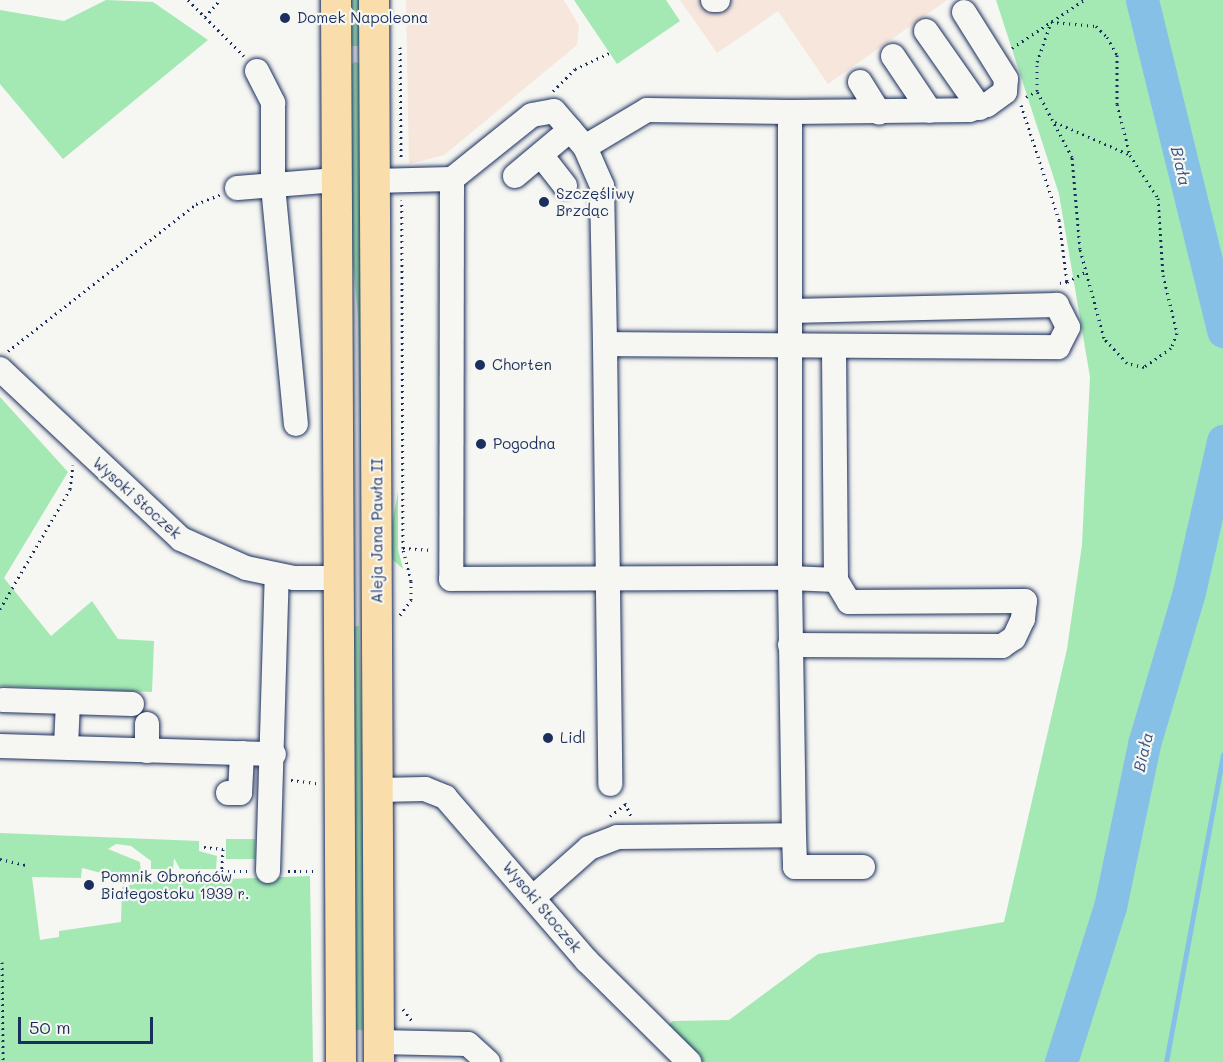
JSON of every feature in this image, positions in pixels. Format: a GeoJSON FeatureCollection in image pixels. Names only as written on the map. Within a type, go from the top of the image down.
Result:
{"type":"FeatureCollection","features":[{"type":"Feature","properties":{"kind":"main road"},"geometry":{"type":"LineString","coordinates":[[336,0],[341,1052],[379,1052]]}},
{"type":"Feature","properties":{"kind":"main road","name":"Aleja Jana Pawła II"},"geometry":{"type":"LineString","coordinates":[[374,0],[397,180],[377,480],[379,1052]]}},
{"type":"Feature","properties":{"kind":"main road"},"geometry":{"type":"LineString","coordinates":[[339,480],[377,480]]}},
{"type":"Feature","properties":{"kind":"main road"},"geometry":{"type":"LineString","coordinates":[[339,578],[376,581]]}},
{"type":"Feature","properties":{"kind":"street"},"geometry":{"type":"LineString","coordinates":[[515,176],[541,155],[647,110],[879,112],[980,108],[1005,92],[996,60],[964,12]]}},
{"type":"Feature","properties":{"kind":"street"},"geometry":{"type":"LineString","coordinates":[[926,31],[980,108]]}},
{"type":"Feature","properties":{"kind":"street"},"geometry":{"type":"LineString","coordinates":[[893,56],[930,111]]}},
{"type":"Feature","properties":{"kind":"street"},"geometry":{"type":"LineString","coordinates":[[257,71],[273,103],[273,186],[296,424]]}},
{"type":"Feature","properties":{"kind":"street"},"geometry":{"type":"LineString","coordinates":[[860,82],[879,112]]}},
{"type":"Feature","properties":{"kind":"street"},"geometry":{"type":"LineString","coordinates":[[397,180],[452,178],[543,111],[554,111],[577,139],[602,186],[609,784]]}},
{"type":"Feature","properties":{"kind":"street"},"geometry":{"type":"LineString","coordinates":[[790,112],[790,645],[795,867],[863,867]]}},
{"type":"Feature","properties":{"kind":"street"},"geometry":{"type":"LineString","coordinates":[[541,155],[565,186]]}},
{"type":"Feature","properties":{"kind":"street"},"geometry":{"type":"LineString","coordinates":[[452,178],[452,579],[606,576],[836,580]]}},
{"type":"Feature","properties":{"kind":"street"},"geometry":{"type":"LineString","coordinates":[[237,189],[337,180]]}},
{"type":"Feature","properties":{"kind":"street"},"geometry":{"type":"LineString","coordinates":[[604,344],[791,349],[1058,347],[1068,327],[1057,305],[791,311]]}},
{"type":"Feature","properties":{"kind":"street"},"geometry":{"type":"LineString","coordinates":[[972,307],[973,346]]}},
{"type":"Feature","properties":{"kind":"street"},"geometry":{"type":"LineString","coordinates":[[790,645],[1002,646],[1014,639],[1023,619],[1025,601],[849,602],[836,580],[834,348]]}},
{"type":"Feature","properties":{"kind":"street","name":"Wysoki Stoczek"},"geometry":{"type":"LineString","coordinates":[[2,362],[181,539],[216,557],[277,576],[339,578]]}},
{"type":"Feature","properties":{"kind":"street"},"geometry":{"type":"LineString","coordinates":[[268,871],[274,754],[277,576]]}},
{"type":"Feature","properties":{"kind":"street"},"geometry":{"type":"LineString","coordinates":[[3,700],[132,704]]}},
{"type":"Feature","properties":{"kind":"street"},"geometry":{"type":"LineString","coordinates":[[66,746],[68,702]]}},
{"type":"Feature","properties":{"kind":"street"},"geometry":{"type":"LineString","coordinates":[[147,724],[147,751]]}},
{"type":"Feature","properties":{"kind":"street"},"geometry":{"type":"LineString","coordinates":[[0,746],[66,746],[147,751],[274,754]]}},
{"type":"Feature","properties":{"kind":"street"},"geometry":{"type":"LineString","coordinates":[[228,793],[240,793],[242,753]]}},
{"type":"Feature","properties":{"kind":"street","name":"Wysoki Stoczek"},"geometry":{"type":"LineString","coordinates":[[378,790],[425,789],[445,797],[535,896],[587,961],[689,1062]]}},
{"type":"Feature","properties":{"kind":"street"},"geometry":{"type":"LineString","coordinates":[[535,896],[598,842],[634,835],[794,836]]}},
{"type":"Feature","properties":{"kind":"street"},"geometry":{"type":"LineString","coordinates":[[379,1052],[416,1043],[468,1044],[488,1062]]}},
{"type":"Feature","properties":{"kind":"path"},"geometry":{"type":"LineString","coordinates":[[188,0],[257,71]]}},
{"type":"Feature","properties":{"kind":"path"},"geometry":{"type":"LineString","coordinates":[[205,17],[220,0]]}},
{"type":"Feature","properties":{"kind":"path"},"geometry":{"type":"LineString","coordinates":[[996,60],[1084,0]]}},
{"type":"Feature","properties":{"kind":"path"},"geometry":{"type":"LineString","coordinates":[[1051,22],[1096,26],[1107,37],[1117,55],[1117,104],[1130,155],[1158,198],[1163,223],[1162,275],[1177,333],[1158,361],[1144,367],[1115,354],[1104,338],[1080,249],[1072,157],[1037,91],[1036,69],[1051,22]]}},
{"type":"Feature","properties":{"kind":"path"},"geometry":{"type":"LineString","coordinates":[[400,34],[397,180],[403,548],[411,600],[400,614],[400,626]]}},
{"type":"Feature","properties":{"kind":"path"},"geometry":{"type":"LineString","coordinates":[[543,111],[550,94],[574,69],[610,54]]}},
{"type":"Feature","properties":{"kind":"path"},"geometry":{"type":"LineString","coordinates":[[1037,91],[1019,101],[1059,220],[1067,282]]}},
{"type":"Feature","properties":{"kind":"path"},"geometry":{"type":"LineString","coordinates":[[1055,122],[1130,155]]}},
{"type":"Feature","properties":{"kind":"path"},"geometry":{"type":"LineString","coordinates":[[2,362],[196,204],[237,189]]}},
{"type":"Feature","properties":{"kind":"path"},"geometry":{"type":"LineString","coordinates":[[1057,305],[1055,284],[1067,282],[1087,271]]}},
{"type":"Feature","properties":{"kind":"path"},"geometry":{"type":"LineString","coordinates":[[0,609],[70,489],[74,454]]}},
{"type":"Feature","properties":{"kind":"path"},"geometry":{"type":"LineString","coordinates":[[403,548],[452,552]]}},
{"type":"Feature","properties":{"kind":"path"},"geometry":{"type":"LineString","coordinates":[[273,779],[317,783]]}},
{"type":"Feature","properties":{"kind":"path"},"geometry":{"type":"LineString","coordinates":[[609,784],[631,810],[634,835]]}},
{"type":"Feature","properties":{"kind":"path"},"geometry":{"type":"LineString","coordinates":[[123,882],[139,881],[144,875],[221,877],[223,849],[204,847]]}},
{"type":"Feature","properties":{"kind":"path"},"geometry":{"type":"LineString","coordinates":[[0,859],[25,865]]}},
{"type":"Feature","properties":{"kind":"path"},"geometry":{"type":"LineString","coordinates":[[222,870],[316,871]]}},
{"type":"Feature","properties":{"kind":"path"},"geometry":{"type":"LineString","coordinates":[[2,962],[3,1062]]}},
{"type":"Feature","properties":{"kind":"path"},"geometry":{"type":"LineString","coordinates":[[401,1007],[415,1026],[416,1043]]}},
{"type":"Feature","properties":{"kind":"shaded area"},"geometry":{"type":"Polygon","coordinates":[[[406,0],[564,0],[579,26],[577,45],[444,155],[409,164],[406,0]]]}},
{"type":"Feature","properties":{"kind":"shaded area"},"geometry":{"type":"Polygon","coordinates":[[[680,0],[947,0],[828,84],[778,11],[717,53],[680,0]]]}},
{"type":"Feature","properties":{"kind":"green space"},"geometry":{"type":"Polygon","coordinates":[[[106,0],[153,2],[208,40],[63,159],[0,84],[0,10],[64,21],[106,0]]]}},
{"type":"Feature","properties":{"kind":"green space"},"geometry":{"type":"Polygon","coordinates":[[[348,0],[364,0],[364,46],[348,46],[348,0]]]}},
{"type":"Feature","properties":{"kind":"green space"},"geometry":{"type":"Polygon","coordinates":[[[574,0],[666,0],[680,21],[617,64],[574,0]]]}},
{"type":"Feature","properties":{"kind":"green space"},"geometry":{"type":"Polygon","coordinates":[[[996,0],[1223,0],[1223,1062],[693,1062],[662,1030],[673,1021],[729,1020],[818,954],[1004,922],[1067,649],[1082,545],[1090,377],[1059,194],[996,0]]]}},
{"type":"Feature","properties":{"kind":"green space"},"geometry":{"type":"Polygon","coordinates":[[[355,62],[362,64],[361,471],[358,315],[349,224],[350,65],[355,62]]]}},
{"type":"Feature","properties":{"kind":"green space"},"geometry":{"type":"Polygon","coordinates":[[[0,397],[68,472],[4,578],[51,636],[92,601],[118,639],[154,641],[152,692],[0,686],[0,397]]]}},
{"type":"Feature","properties":{"kind":"green space"},"geometry":{"type":"Polygon","coordinates":[[[398,492],[398,549],[403,569],[392,559],[389,539],[398,492]]]}},
{"type":"Feature","properties":{"kind":"green space"},"geometry":{"type":"Polygon","coordinates":[[[359,626],[370,1030],[352,1030],[350,627],[359,626]]]}},
{"type":"Feature","properties":{"kind":"green space"},"geometry":{"type":"Polygon","coordinates":[[[0,833],[199,841],[199,851],[217,856],[216,869],[180,869],[174,858],[173,869],[151,869],[151,861],[131,846],[116,844],[108,849],[140,862],[141,874],[109,875],[82,868],[81,878],[32,877],[40,940],[59,937],[59,931],[121,922],[122,887],[142,882],[310,876],[313,1062],[0,1062],[0,833]]]}},
{"type":"Feature","properties":{"kind":"green space"},"geometry":{"type":"Polygon","coordinates":[[[226,839],[255,839],[255,859],[226,859],[226,839]]]}},
{"type":"Feature","properties":{"kind":"waterway","name":"Biała"},"geometry":{"type":"LineString","coordinates":[[1142,0],[1223,331]]}},
{"type":"Feature","properties":{"kind":"waterway","name":"Biała"},"geometry":{"type":"LineString","coordinates":[[1061,1062],[1110,907],[1144,744],[1189,592],[1223,441]]}},
{"type":"Feature","properties":{"kind":"waterway"},"geometry":{"type":"LineString","coordinates":[[1166,1062],[1223,754]]}},
{"type":"Feature","properties":{"kind":"place","name":"Domek Napoleona"},"geometry":{"type":"Point","coordinates":[285,18]}},
{"type":"Feature","properties":{"kind":"place","name":"Szczęśliwy Brzdąc"},"geometry":{"type":"Point","coordinates":[544,202]}},
{"type":"Feature","properties":{"kind":"place","name":"Chorten"},"geometry":{"type":"Point","coordinates":[480,365]}},
{"type":"Feature","properties":{"kind":"place","name":"Pogodna"},"geometry":{"type":"Point","coordinates":[481,444]}},
{"type":"Feature","properties":{"kind":"place","name":"Lidl"},"geometry":{"type":"Point","coordinates":[548,738]}},
{"type":"Feature","properties":{"kind":"place","name":"Pomnik Obrońców Białegostoku 1939 r."},"geometry":{"type":"Point","coordinates":[89,885]}}]}
